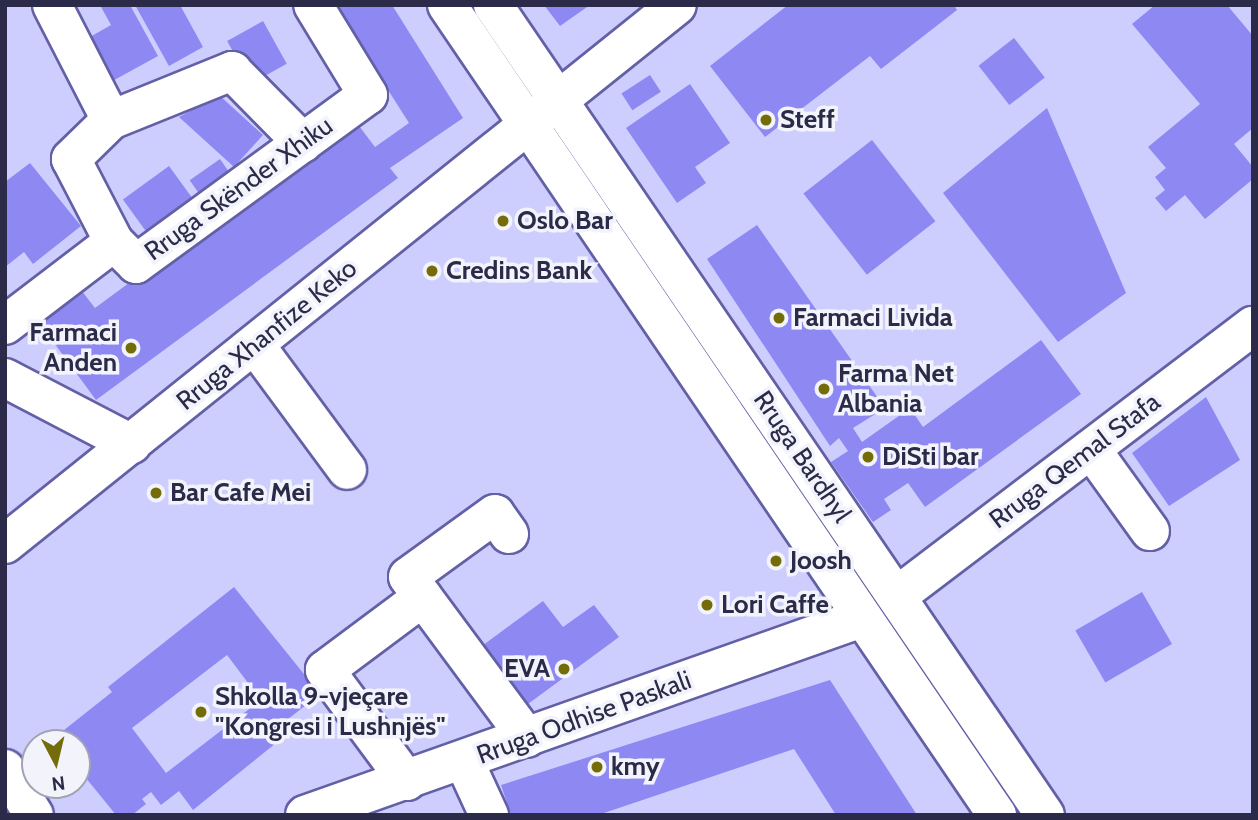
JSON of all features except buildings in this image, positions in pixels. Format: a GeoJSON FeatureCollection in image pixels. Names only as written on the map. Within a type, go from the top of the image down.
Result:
{"type":"FeatureCollection","features":[{"type":"Feature","properties":{"kind":"main road"},"geometry":{"type":"LineString","coordinates":[[52,5],[111,120],[232,71],[303,143]]}},
{"type":"Feature","properties":{"kind":"main road","name":"Rruga Skënder Xhiku"},"geometry":{"type":"LineString","coordinates":[[111,120],[71,159],[114,242],[136,264],[368,95],[313,5]]}},
{"type":"Feature","properties":{"kind":"main road","name":"Rruga Bardhyl"},"geometry":{"type":"LineString","coordinates":[[447,5],[997,815]]}},
{"type":"Feature","properties":{"kind":"main road","name":"Rruga Bardhyl"},"geometry":{"type":"LineString","coordinates":[[493,5],[1045,815]]}},
{"type":"Feature","properties":{"kind":"main road","name":"Rruga Xhanfize Keko"},"geometry":{"type":"LineString","coordinates":[[5,544],[677,5]]}},
{"type":"Feature","properties":{"kind":"main road","name":"Rruga Skënder Xhiku"},"geometry":{"type":"LineString","coordinates":[[5,325],[114,242]]}},
{"type":"Feature","properties":{"kind":"main road","name":"Rruga Qemal Stafa"},"geometry":{"type":"LineString","coordinates":[[897,596],[1253,326]]}},
{"type":"Feature","properties":{"kind":"main road"},"geometry":{"type":"LineString","coordinates":[[255,345],[347,470]]}},
{"type":"Feature","properties":{"kind":"main road"},"geometry":{"type":"LineString","coordinates":[[5,378],[132,444]]}},
{"type":"Feature","properties":{"kind":"main road"},"geometry":{"type":"LineString","coordinates":[[1091,449],[1150,531]]}},
{"type":"Feature","properties":{"kind":"main road"},"geometry":{"type":"LineString","coordinates":[[509,534],[495,514],[408,577],[527,738]]}},
{"type":"Feature","properties":{"kind":"main road"},"geometry":{"type":"LineString","coordinates":[[407,780],[325,670],[423,597]]}},
{"type":"Feature","properties":{"kind":"main road","name":"Rruga Odhise Paskali"},"geometry":{"type":"LineString","coordinates":[[305,815],[464,761],[862,618]]}},
{"type":"Feature","properties":{"kind":"main road"},"geometry":{"type":"LineString","coordinates":[[464,761],[489,815]]}},
{"type":"Feature","properties":{"kind":"main road"},"geometry":{"type":"LineString","coordinates":[[5,769],[33,815]]}},
{"type":"Feature","properties":{"kind":"place","name":"Steff"},"geometry":{"type":"Point","coordinates":[766,120]}},
{"type":"Feature","properties":{"kind":"place","name":"Oslo Bar"},"geometry":{"type":"Point","coordinates":[503,221]}},
{"type":"Feature","properties":{"kind":"place","name":"Credins Bank"},"geometry":{"type":"Point","coordinates":[432,271]}},
{"type":"Feature","properties":{"kind":"place","name":"Farmaci Livida"},"geometry":{"type":"Point","coordinates":[779,318]}},
{"type":"Feature","properties":{"kind":"place","name":"Farmaci Anden"},"geometry":{"type":"Point","coordinates":[131,348]}},
{"type":"Feature","properties":{"kind":"place","name":"Farma Net Albania"},"geometry":{"type":"Point","coordinates":[824,389]}},
{"type":"Feature","properties":{"kind":"place","name":"DiSti bar"},"geometry":{"type":"Point","coordinates":[868,457]}},
{"type":"Feature","properties":{"kind":"place","name":"Bar Cafe Mei"},"geometry":{"type":"Point","coordinates":[156,493]}},
{"type":"Feature","properties":{"kind":"place","name":"Joosh"},"geometry":{"type":"Point","coordinates":[776,561]}},
{"type":"Feature","properties":{"kind":"place","name":"Lori Caffe"},"geometry":{"type":"Point","coordinates":[707,605]}},
{"type":"Feature","properties":{"kind":"place","name":"EVA"},"geometry":{"type":"Point","coordinates":[564,669]}},
{"type":"Feature","properties":{"kind":"place","name":"Shkolla 9-vjeçare \"Kongresi i Lushnjës\""},"geometry":{"type":"Point","coordinates":[201,712]}},
{"type":"Feature","properties":{"kind":"place","name":"kmy"},"geometry":{"type":"Point","coordinates":[597,767]}}]}
